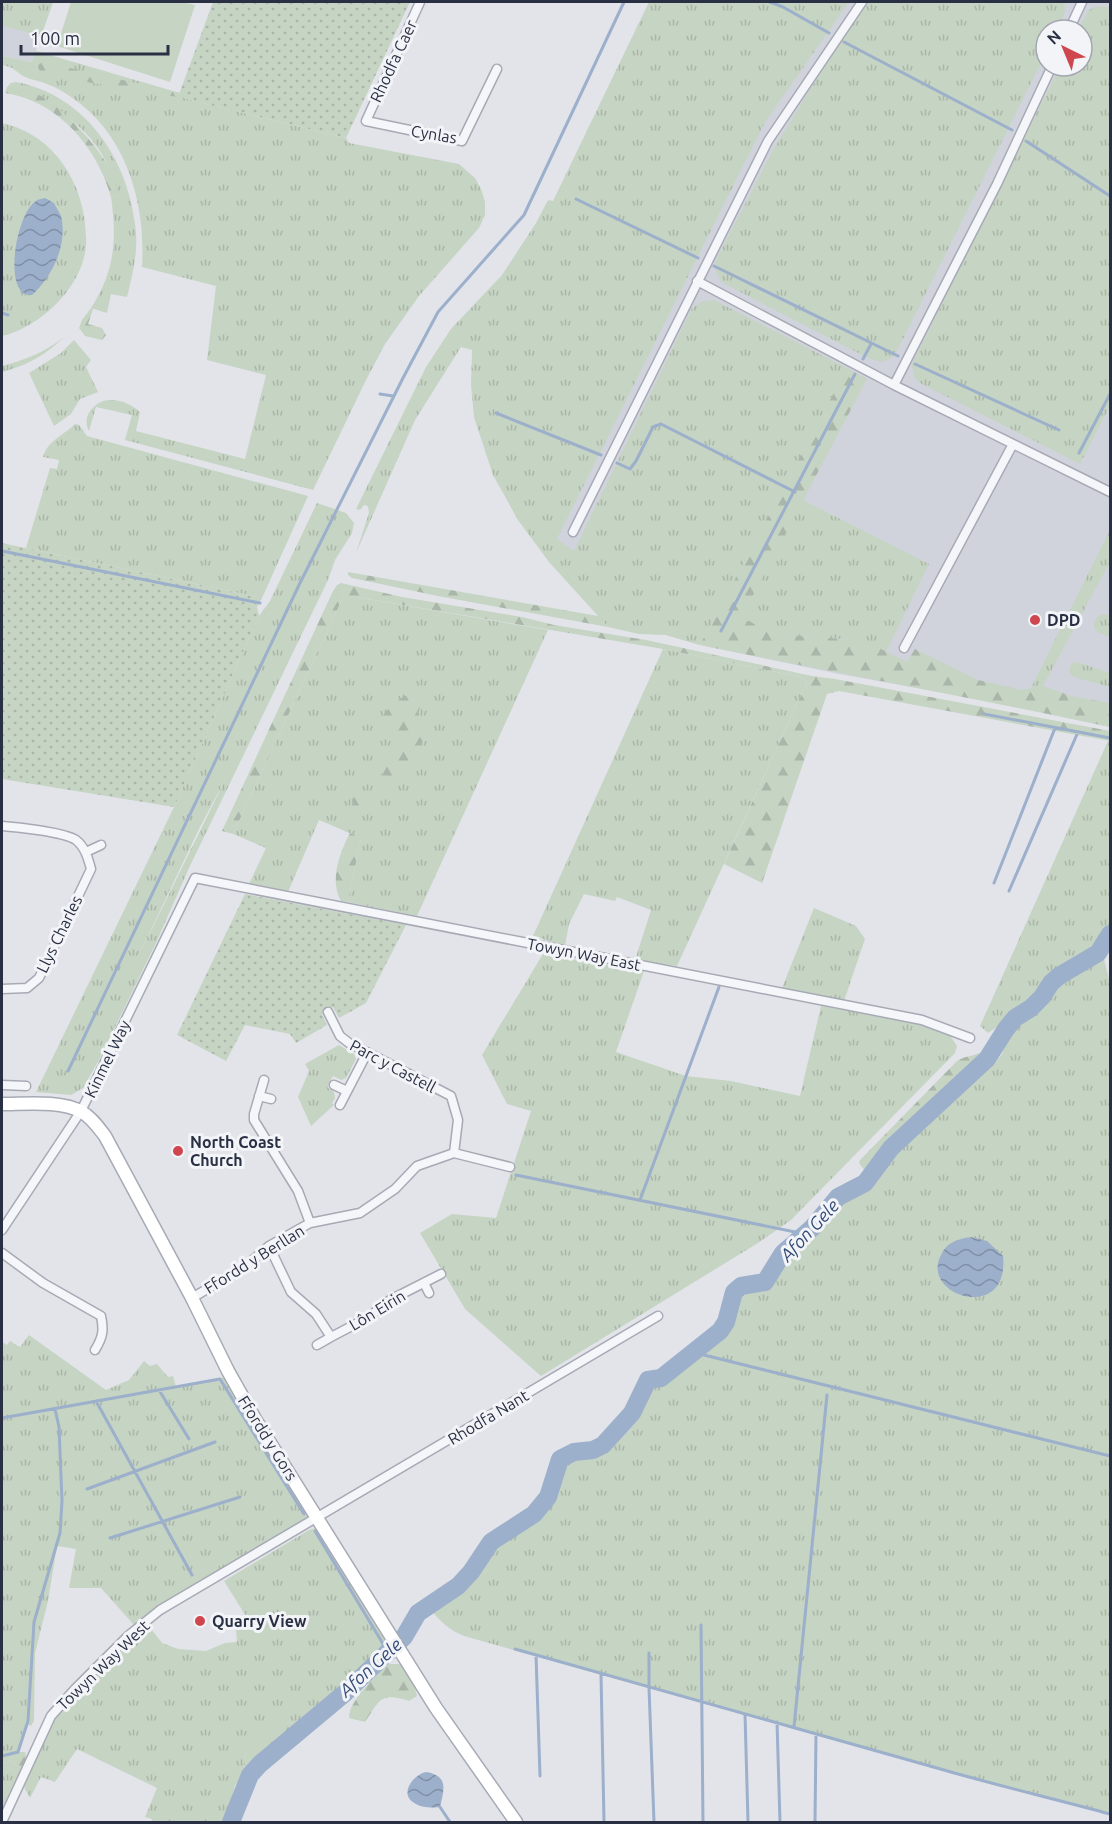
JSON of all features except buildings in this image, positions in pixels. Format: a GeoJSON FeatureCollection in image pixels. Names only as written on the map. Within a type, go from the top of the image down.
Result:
{"type":"FeatureCollection","features":[{"type":"Feature","properties":{"kind":"street","name":"Rhodfa Caer"},"geometry":{"type":"LineString","coordinates":[[366,121],[420,2]]}},
{"type":"Feature","properties":{"kind":"street"},"geometry":{"type":"LineString","coordinates":[[573,532],[768,141],[862,2]]}},
{"type":"Feature","properties":{"kind":"street"},"geometry":{"type":"LineString","coordinates":[[1075,18],[1082,2]]}},
{"type":"Feature","properties":{"kind":"street","name":"Cynlas"},"geometry":{"type":"LineString","coordinates":[[366,121],[462,141],[497,69]]}},
{"type":"Feature","properties":{"kind":"street"},"geometry":{"type":"LineString","coordinates":[[894,385],[997,184],[1046,78]]}},
{"type":"Feature","properties":{"kind":"street"},"geometry":{"type":"LineString","coordinates":[[697,281],[894,385],[1110,492]]}},
{"type":"Feature","properties":{"kind":"street"},"geometry":{"type":"LineString","coordinates":[[904,648],[1013,444]]}},
{"type":"Feature","properties":{"kind":"street"},"geometry":{"type":"LineString","coordinates":[[2,826],[56,834],[75,840],[86,852],[101,844]]}},
{"type":"Feature","properties":{"kind":"street","name":"Llys Charles"},"geometry":{"type":"LineString","coordinates":[[2,989],[27,988],[39,978],[91,869],[86,852]]}},
{"type":"Feature","properties":{"kind":"street","name":"Towyn Way East"},"geometry":{"type":"LineString","coordinates":[[195,878],[922,1020],[970,1038]]}},
{"type":"Feature","properties":{"kind":"street","name":"Kinmel Way"},"geometry":{"type":"LineString","coordinates":[[2,1230],[81,1111],[195,878]]}},
{"type":"Feature","properties":{"kind":"street","name":"Parc y Castell"},"geometry":{"type":"LineString","coordinates":[[328,1012],[340,1036],[367,1053],[451,1096],[458,1120],[454,1153]]}},
{"type":"Feature","properties":{"kind":"street"},"geometry":{"type":"LineString","coordinates":[[340,1105],[367,1053]]}},
{"type":"Feature","properties":{"kind":"street"},"geometry":{"type":"LineString","coordinates":[[264,1080],[254,1120],[298,1191],[310,1223]]}},
{"type":"Feature","properties":{"kind":"street"},"geometry":{"type":"LineString","coordinates":[[2,1085],[26,1086]]}},
{"type":"Feature","properties":{"kind":"street"},"geometry":{"type":"LineString","coordinates":[[334,1085],[347,1091]]}},
{"type":"Feature","properties":{"kind":"street"},"geometry":{"type":"LineString","coordinates":[[259,1096],[271,1099]]}},
{"type":"Feature","properties":{"kind":"street"},"geometry":{"type":"LineString","coordinates":[[2,1104],[61,1105],[81,1111]]}},
{"type":"Feature","properties":{"kind":"street","name":"Ffordd y Gors"},"geometry":{"type":"LineString","coordinates":[[81,1111],[105,1136],[255,1419],[436,1708],[516,1822]]}},
{"type":"Feature","properties":{"kind":"street"},"geometry":{"type":"LineString","coordinates":[[454,1153],[510,1167]]}},
{"type":"Feature","properties":{"kind":"street","name":"Ffordd y Berllan"},"geometry":{"type":"LineString","coordinates":[[192,1298],[247,1266],[269,1246],[310,1223],[360,1213],[396,1189],[417,1166],[454,1153]]}},
{"type":"Feature","properties":{"kind":"street","name":"Lôn Eirin"},"geometry":{"type":"LineString","coordinates":[[269,1246],[291,1292],[316,1314],[331,1337]]}},
{"type":"Feature","properties":{"kind":"street"},"geometry":{"type":"LineString","coordinates":[[2,1253],[43,1283],[101,1316],[104,1329],[102,1339],[95,1350]]}},
{"type":"Feature","properties":{"kind":"street","name":"Lôn Eirin"},"geometry":{"type":"LineString","coordinates":[[317,1345],[369,1317],[390,1300],[441,1274]]}},
{"type":"Feature","properties":{"kind":"street","name":"Lôn Eirin"},"geometry":{"type":"LineString","coordinates":[[424,1283],[429,1293]]}},
{"type":"Feature","properties":{"kind":"street","name":"Rhodfa Nant"},"geometry":{"type":"LineString","coordinates":[[318,1518],[658,1316]]}},
{"type":"Feature","properties":{"kind":"street","name":"Towyn Way West"},"geometry":{"type":"LineString","coordinates":[[2,1822],[51,1716],[129,1635],[160,1610],[318,1518]]}},
{"type":"Feature","properties":{"kind":"shaded area"},"geometry":{"type":"Polygon","coordinates":[[[2,2],[53,2],[32,62],[2,56],[2,2]]]}},
{"type":"Feature","properties":{"kind":"shaded area"},"geometry":{"type":"Polygon","coordinates":[[[655,2],[1110,2],[1110,727],[977,699],[839,674],[700,645],[666,635],[553,546],[655,2]]]}},
{"type":"Feature","properties":{"kind":"green space"},"geometry":{"type":"Polygon","coordinates":[[[2,2],[53,2],[41,36],[3,26],[2,29],[2,2]]]}},
{"type":"Feature","properties":{"kind":"green space"},"geometry":{"type":"Polygon","coordinates":[[[71,2],[182,2],[195,5],[170,82],[57,46],[71,2]]]}},
{"type":"Feature","properties":{"kind":"green space"},"geometry":{"type":"Polygon","coordinates":[[[213,2],[410,2],[346,138],[178,97],[213,2]]]}},
{"type":"Feature","properties":{"kind":"green space"},"geometry":{"type":"Polygon","coordinates":[[[649,2],[849,2],[765,122],[557,539],[574,551],[692,308],[703,301],[714,300],[847,368],[700,645],[666,635],[639,634],[608,627],[549,562],[518,520],[493,475],[474,417],[471,385],[472,350],[461,347],[415,420],[356,553],[369,513],[368,506],[364,505],[360,510],[356,509],[426,367],[451,329],[502,275],[547,202],[553,201],[649,2]]]}},
{"type":"Feature","properties":{"kind":"green space"},"geometry":{"type":"Polygon","coordinates":[[[869,2],[1064,2],[1065,6],[1063,18],[1034,18],[1034,77],[897,351],[890,359],[883,362],[866,357],[723,283],[717,274],[715,265],[773,150],[832,54],[869,2]]]}},
{"type":"Feature","properties":{"kind":"green space"},"geometry":{"type":"Polygon","coordinates":[[[1096,6],[1110,7],[1110,406],[1080,464],[918,382],[914,376],[912,364],[1054,78],[1094,78],[1094,18],[1084,18],[1088,11],[1096,6]]]}},
{"type":"Feature","properties":{"kind":"green space"},"geometry":{"type":"Polygon","coordinates":[[[36,51],[180,93],[179,97],[346,138],[349,143],[459,164],[475,178],[485,202],[485,215],[479,228],[419,296],[385,344],[313,490],[125,440],[132,415],[96,407],[89,431],[87,420],[90,411],[98,403],[118,400],[140,412],[136,431],[245,459],[266,375],[207,360],[216,286],[142,267],[140,219],[136,195],[119,150],[106,130],[90,112],[65,93],[2,65],[2,56],[32,62],[36,51]]]}},
{"type":"Feature","properties":{"kind":"green space"},"geometry":{"type":"Polygon","coordinates":[[[43,62],[180,93],[178,97],[42,72],[38,68],[43,62]]]}},
{"type":"Feature","properties":{"kind":"green space"},"geometry":{"type":"Polygon","coordinates":[[[16,82],[41,89],[63,100],[82,115],[112,153],[123,176],[135,224],[136,252],[127,297],[111,294],[107,313],[91,308],[105,281],[114,241],[111,197],[117,195],[105,160],[87,135],[64,115],[12,85],[7,87],[16,82]]]}},
{"type":"Feature","properties":{"kind":"green space"},"geometry":{"type":"Polygon","coordinates":[[[12,85],[39,95],[75,124],[110,169],[116,183],[117,195],[111,197],[96,161],[73,129],[42,106],[5,93],[7,87],[12,85]]]}},
{"type":"Feature","properties":{"kind":"green space"},"geometry":{"type":"Polygon","coordinates":[[[2,123],[21,129],[39,139],[65,167],[75,185],[81,204],[86,244],[78,275],[58,302],[31,324],[2,336],[2,123]]]}},
{"type":"Feature","properties":{"kind":"green space"},"geometry":{"type":"Polygon","coordinates":[[[91,308],[93,309],[88,324],[102,328],[106,335],[102,340],[85,336],[79,328],[91,308]]]}},
{"type":"Feature","properties":{"kind":"green space"},"geometry":{"type":"Polygon","coordinates":[[[65,336],[51,349],[36,358],[2,372],[2,366],[35,355],[65,336]]]}},
{"type":"Feature","properties":{"kind":"green space"},"geometry":{"type":"Polygon","coordinates":[[[74,340],[91,360],[86,367],[98,392],[80,399],[71,414],[54,426],[29,373],[61,353],[74,340]]]}},
{"type":"Feature","properties":{"kind":"green space"},"geometry":{"type":"Polygon","coordinates":[[[847,368],[867,379],[749,603],[744,619],[776,634],[855,640],[881,649],[907,662],[915,649],[978,680],[1022,690],[1043,686],[1071,696],[1110,703],[1110,727],[700,645],[847,368]]]}},
{"type":"Feature","properties":{"kind":"green space"},"geometry":{"type":"Polygon","coordinates":[[[75,424],[79,425],[87,436],[308,496],[262,598],[26,548],[50,468],[57,469],[59,460],[43,457],[45,451],[52,442],[75,424]]]}},
{"type":"Feature","properties":{"kind":"green space"},"geometry":{"type":"Polygon","coordinates":[[[803,500],[929,564],[886,652],[855,640],[776,634],[744,619],[749,603],[803,500]]]}},
{"type":"Feature","properties":{"kind":"green space"},"geometry":{"type":"Polygon","coordinates":[[[317,503],[346,513],[354,523],[352,533],[335,560],[328,580],[99,1060],[83,1088],[71,1095],[36,1092],[174,807],[259,616],[270,601],[317,503]],[[226,778],[200,827],[136,961],[226,778]]]}},
{"type":"Feature","properties":{"kind":"green space"},"geometry":{"type":"Polygon","coordinates":[[[1110,530],[1110,562],[1043,686],[1031,688],[1110,530]]]}},
{"type":"Feature","properties":{"kind":"green space"},"geometry":{"type":"Polygon","coordinates":[[[2,543],[262,598],[257,607],[259,616],[174,807],[2,779],[2,543]]]}},
{"type":"Feature","properties":{"kind":"green space"},"geometry":{"type":"Polygon","coordinates":[[[348,572],[598,616],[608,627],[352,578],[348,572]]]}},
{"type":"Feature","properties":{"kind":"green space"},"geometry":{"type":"Polygon","coordinates":[[[341,583],[402,597],[646,640],[812,676],[1110,731],[1110,741],[839,691],[827,694],[762,883],[724,864],[807,682],[801,677],[663,649],[344,595],[233,834],[222,831],[333,591],[341,583]]]}},
{"type":"Feature","properties":{"kind":"green space"},"geometry":{"type":"Polygon","coordinates":[[[344,595],[548,630],[417,916],[348,902],[361,838],[319,820],[288,892],[249,884],[266,848],[233,834],[344,595]]]}},
{"type":"Feature","properties":{"kind":"green space"},"geometry":{"type":"Polygon","coordinates":[[[1105,614],[1110,616],[1110,637],[1097,632],[1094,628],[1097,618],[1105,614]]]}},
{"type":"Feature","properties":{"kind":"green space"},"geometry":{"type":"Polygon","coordinates":[[[663,649],[801,677],[807,682],[677,966],[635,960],[651,910],[617,897],[615,901],[584,894],[569,924],[565,946],[533,936],[663,649]]]}},
{"type":"Feature","properties":{"kind":"green space"},"geometry":{"type":"Polygon","coordinates":[[[1077,662],[1110,673],[1110,687],[1073,677],[1069,672],[1071,664],[1077,662]]]}},
{"type":"Feature","properties":{"kind":"green space"},"geometry":{"type":"Polygon","coordinates":[[[412,692],[419,693],[422,699],[415,726],[422,741],[416,756],[397,776],[384,776],[379,771],[378,765],[407,733],[389,737],[376,735],[375,726],[393,703],[412,692]]]}},
{"type":"Feature","properties":{"kind":"green space"},"geometry":{"type":"Polygon","coordinates":[[[1108,741],[1110,741],[1110,923],[1091,956],[1056,975],[1029,1006],[988,1033],[980,1026],[1108,741]]]}},
{"type":"Feature","properties":{"kind":"green space"},"geometry":{"type":"Polygon","coordinates":[[[357,794],[373,799],[376,804],[373,809],[363,813],[355,808],[352,799],[357,794]]]}},
{"type":"Feature","properties":{"kind":"green space"},"geometry":{"type":"Polygon","coordinates":[[[350,833],[361,838],[348,902],[341,901],[336,875],[340,857],[350,833]]]}},
{"type":"Feature","properties":{"kind":"green space"},"geometry":{"type":"Polygon","coordinates":[[[245,894],[406,925],[366,1003],[339,1018],[333,1007],[322,1014],[327,1025],[296,1043],[290,1034],[245,1025],[226,1061],[177,1035],[245,894]]]}},
{"type":"Feature","properties":{"kind":"green space"},"geometry":{"type":"Polygon","coordinates":[[[814,908],[856,926],[865,939],[844,1001],[782,988],[814,908]]]}},
{"type":"Feature","properties":{"kind":"green space"},"geometry":{"type":"Polygon","coordinates":[[[543,954],[644,971],[616,1052],[686,1076],[731,1081],[800,1096],[821,1006],[924,1025],[949,1034],[957,1046],[955,1053],[791,1220],[758,1243],[541,1376],[465,1309],[420,1233],[452,1214],[496,1218],[531,1111],[507,1104],[482,1055],[543,954]]]}},
{"type":"Feature","properties":{"kind":"green space"},"geometry":{"type":"Polygon","coordinates":[[[1103,955],[1110,983],[1110,1814],[944,1771],[464,1636],[441,1621],[429,1608],[462,1586],[493,1544],[533,1518],[551,1500],[564,1463],[574,1456],[603,1450],[612,1444],[635,1415],[650,1387],[725,1329],[730,1320],[737,1294],[744,1289],[765,1286],[785,1256],[816,1228],[839,1201],[867,1185],[891,1151],[968,1080],[994,1064],[1002,1054],[1011,1027],[1038,1007],[1053,986],[1103,955]]]}},
{"type":"Feature","properties":{"kind":"green space"},"geometry":{"type":"Polygon","coordinates":[[[339,1045],[354,1054],[356,1059],[346,1078],[341,1080],[333,1076],[327,1087],[334,1092],[335,1098],[332,1103],[334,1105],[311,1126],[298,1097],[309,1071],[305,1064],[339,1045]]]}},
{"type":"Feature","properties":{"kind":"green space"},"geometry":{"type":"Polygon","coordinates":[[[979,1053],[983,1056],[982,1059],[928,1106],[916,1121],[884,1149],[865,1171],[859,1163],[860,1160],[956,1062],[979,1053]]]}},
{"type":"Feature","properties":{"kind":"green space"},"geometry":{"type":"Polygon","coordinates":[[[29,1335],[106,1390],[129,1380],[144,1361],[150,1366],[157,1364],[168,1377],[173,1376],[176,1387],[225,1377],[308,1516],[234,1563],[176,1595],[134,1625],[101,1588],[69,1588],[76,1549],[57,1546],[48,1601],[35,1653],[34,1721],[31,1726],[27,1724],[18,1752],[2,1756],[2,1419],[11,1417],[2,1418],[2,1342],[7,1345],[10,1341],[20,1347],[29,1335]]]}},
{"type":"Feature","properties":{"kind":"green space"},"geometry":{"type":"Polygon","coordinates":[[[316,1528],[389,1646],[299,1726],[287,1722],[246,1753],[244,1773],[235,1786],[225,1822],[151,1822],[152,1819],[145,1817],[157,1788],[77,1749],[55,1782],[41,1777],[30,1798],[23,1785],[52,1723],[66,1704],[119,1650],[148,1625],[162,1643],[178,1649],[206,1651],[225,1643],[237,1642],[236,1630],[249,1621],[224,1581],[316,1528]]]}},
{"type":"Feature","properties":{"kind":"green space"},"geometry":{"type":"Polygon","coordinates":[[[388,1664],[400,1664],[414,1685],[417,1696],[409,1701],[392,1697],[382,1700],[365,1722],[349,1718],[358,1696],[388,1664]]]}},
{"type":"Feature","properties":{"kind":"green space"},"geometry":{"type":"Polygon","coordinates":[[[287,1722],[299,1726],[244,1773],[246,1753],[255,1741],[287,1722]]]}},
{"type":"Feature","properties":{"kind":"green space"},"geometry":{"type":"Polygon","coordinates":[[[25,1752],[27,1760],[21,1769],[11,1761],[2,1763],[2,1756],[25,1752]]]}},
{"type":"Feature","properties":{"kind":"green space"},"geometry":{"type":"Polygon","coordinates":[[[11,1761],[21,1769],[2,1810],[2,1763],[11,1761]]]}},
{"type":"Feature","properties":{"kind":"water"},"geometry":{"type":"Polygon","coordinates":[[[45,198],[54,203],[61,216],[62,238],[52,270],[39,288],[32,295],[28,295],[23,293],[18,285],[15,274],[16,246],[19,231],[30,208],[37,200],[45,198]]]}},
{"type":"Feature","properties":{"kind":"water"},"geometry":{"type":"Polygon","coordinates":[[[971,1237],[987,1241],[1003,1256],[1001,1277],[993,1290],[981,1296],[966,1296],[953,1291],[942,1282],[938,1270],[941,1255],[946,1247],[957,1240],[971,1237]]]}},
{"type":"Feature","properties":{"kind":"water"},"geometry":{"type":"Polygon","coordinates":[[[426,1772],[442,1780],[440,1807],[419,1805],[408,1796],[412,1781],[426,1772]]]}},
{"type":"Feature","properties":{"kind":"waterway"},"geometry":{"type":"LineString","coordinates":[[68,1071],[299,585],[403,378],[438,312],[524,215],[624,2]]}},
{"type":"Feature","properties":{"kind":"waterway"},"geometry":{"type":"LineString","coordinates":[[770,2],[829,33]]}},
{"type":"Feature","properties":{"kind":"waterway"},"geometry":{"type":"LineString","coordinates":[[844,42],[1012,130]]}},
{"type":"Feature","properties":{"kind":"waterway"},"geometry":{"type":"LineString","coordinates":[[1026,141],[1110,196]]}},
{"type":"Feature","properties":{"kind":"waterway"},"geometry":{"type":"LineString","coordinates":[[576,199],[698,258]]}},
{"type":"Feature","properties":{"kind":"waterway"},"geometry":{"type":"LineString","coordinates":[[714,266],[898,356]]}},
{"type":"Feature","properties":{"kind":"waterway"},"geometry":{"type":"LineString","coordinates":[[2,313],[8,315]]}},
{"type":"Feature","properties":{"kind":"waterway"},"geometry":{"type":"LineString","coordinates":[[863,359],[871,344]]}},
{"type":"Feature","properties":{"kind":"waterway"},"geometry":{"type":"LineString","coordinates":[[915,364],[1059,430]]}},
{"type":"Feature","properties":{"kind":"waterway"},"geometry":{"type":"LineString","coordinates":[[721,631],[855,374]]}},
{"type":"Feature","properties":{"kind":"waterway"},"geometry":{"type":"LineString","coordinates":[[380,394],[393,396]]}},
{"type":"Feature","properties":{"kind":"waterway"},"geometry":{"type":"LineString","coordinates":[[1079,453],[1110,394]]}},
{"type":"Feature","properties":{"kind":"waterway"},"geometry":{"type":"LineString","coordinates":[[496,413],[601,455]]}},
{"type":"Feature","properties":{"kind":"waterway"},"geometry":{"type":"LineString","coordinates":[[617,463],[630,469],[653,427],[661,424],[795,492]]}},
{"type":"Feature","properties":{"kind":"waterway"},"geometry":{"type":"LineString","coordinates":[[2,551],[260,603]]}},
{"type":"Feature","properties":{"kind":"waterway"},"geometry":{"type":"LineString","coordinates":[[984,714],[1110,738]]}},
{"type":"Feature","properties":{"kind":"waterway"},"geometry":{"type":"LineString","coordinates":[[994,883],[1055,728]]}},
{"type":"Feature","properties":{"kind":"waterway"},"geometry":{"type":"LineString","coordinates":[[1009,891],[1078,732]]}},
{"type":"Feature","properties":{"kind":"waterway","name":"Afon Gele"},"geometry":{"type":"LineString","coordinates":[[231,1822],[250,1775],[260,1764],[345,1693],[404,1637],[418,1613],[458,1586],[471,1572],[491,1542],[534,1514],[548,1497],[560,1459],[574,1452],[593,1450],[603,1445],[632,1413],[648,1380],[661,1378],[720,1331],[726,1322],[734,1292],[741,1286],[765,1282],[783,1253],[812,1228],[838,1197],[865,1183],[891,1148],[987,1059],[1015,1018],[1031,1008],[1059,976],[1098,953],[1110,934]]}},
{"type":"Feature","properties":{"kind":"waterway"},"geometry":{"type":"LineString","coordinates":[[640,1200],[719,987]]}},
{"type":"Feature","properties":{"kind":"waterway"},"geometry":{"type":"LineString","coordinates":[[516,1175],[805,1234]]}},
{"type":"Feature","properties":{"kind":"waterway"},"geometry":{"type":"LineString","coordinates":[[692,1352],[1110,1456]]}},
{"type":"Feature","properties":{"kind":"waterway"},"geometry":{"type":"LineString","coordinates":[[2,1418],[220,1379],[304,1514]]}},
{"type":"Feature","properties":{"kind":"waterway"},"geometry":{"type":"LineString","coordinates":[[159,1390],[189,1439]]}},
{"type":"Feature","properties":{"kind":"waterway"},"geometry":{"type":"LineString","coordinates":[[794,1727],[827,1395]]}},
{"type":"Feature","properties":{"kind":"waterway"},"geometry":{"type":"LineString","coordinates":[[96,1401],[192,1575]]}},
{"type":"Feature","properties":{"kind":"waterway"},"geometry":{"type":"LineString","coordinates":[[2,1756],[18,1752],[28,1721],[34,1622],[60,1533],[62,1501],[59,1427],[55,1409]]}},
{"type":"Feature","properties":{"kind":"waterway"},"geometry":{"type":"LineString","coordinates":[[87,1489],[215,1442]]}},
{"type":"Feature","properties":{"kind":"waterway"},"geometry":{"type":"LineString","coordinates":[[110,1538],[240,1497]]}},
{"type":"Feature","properties":{"kind":"waterway"},"geometry":{"type":"LineString","coordinates":[[315,1531],[388,1652]]}},
{"type":"Feature","properties":{"kind":"waterway"},"geometry":{"type":"LineString","coordinates":[[701,1625],[703,1822]]}},
{"type":"Feature","properties":{"kind":"waterway"},"geometry":{"type":"LineString","coordinates":[[515,1649],[965,1776],[1110,1814]]}},
{"type":"Feature","properties":{"kind":"waterway"},"geometry":{"type":"LineString","coordinates":[[649,1653],[649,1689]]}},
{"type":"Feature","properties":{"kind":"waterway"},"geometry":{"type":"LineString","coordinates":[[536,1655],[540,1776]]}},
{"type":"Feature","properties":{"kind":"waterway"},"geometry":{"type":"LineString","coordinates":[[601,1674],[604,1822]]}},
{"type":"Feature","properties":{"kind":"waterway"},"geometry":{"type":"LineString","coordinates":[[649,1688],[654,1822]]}},
{"type":"Feature","properties":{"kind":"waterway"},"geometry":{"type":"LineString","coordinates":[[745,1714],[748,1822]]}},
{"type":"Feature","properties":{"kind":"waterway"},"geometry":{"type":"LineString","coordinates":[[777,1722],[780,1822]]}},
{"type":"Feature","properties":{"kind":"waterway"},"geometry":{"type":"LineString","coordinates":[[815,1822],[816,1734]]}},
{"type":"Feature","properties":{"kind":"waterway"},"geometry":{"type":"LineString","coordinates":[[440,1807],[450,1822]]}},
{"type":"Feature","properties":{"kind":"place","name":"DPD"},"geometry":{"type":"Point","coordinates":[1035,620]}},
{"type":"Feature","properties":{"kind":"place","name":"North Coast Church"},"geometry":{"type":"Point","coordinates":[178,1151]}},
{"type":"Feature","properties":{"kind":"place","name":"Quarry View"},"geometry":{"type":"Point","coordinates":[200,1621]}}]}
